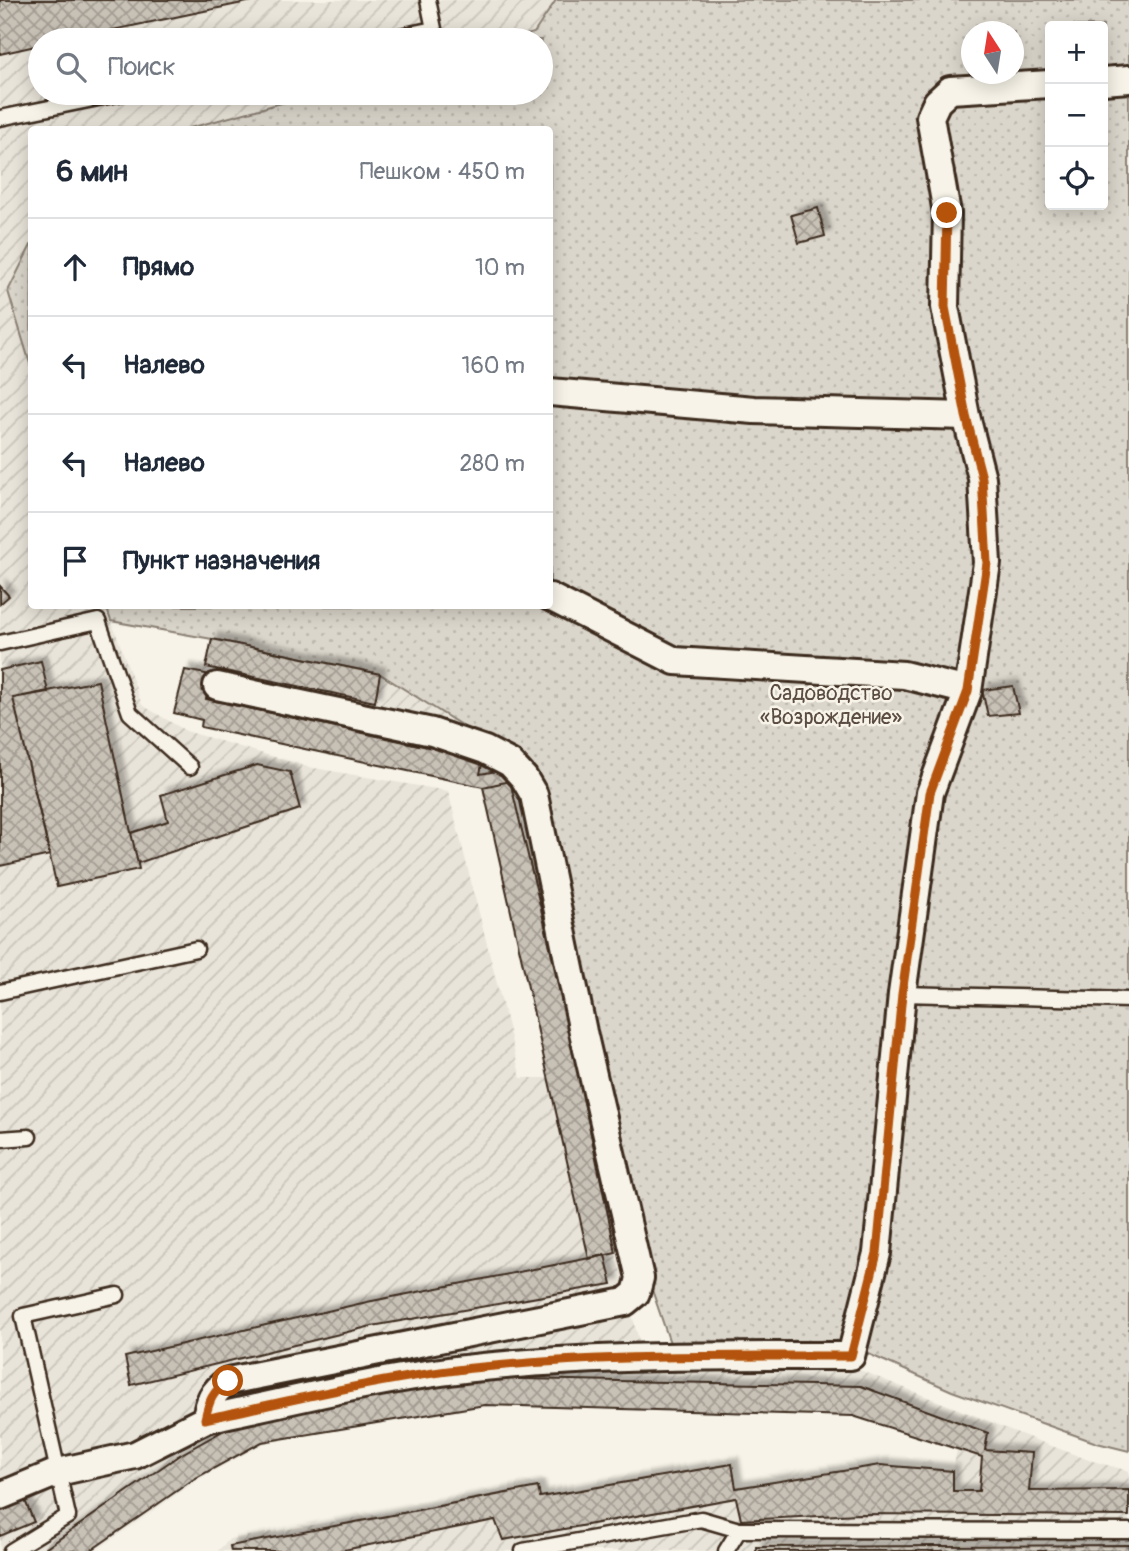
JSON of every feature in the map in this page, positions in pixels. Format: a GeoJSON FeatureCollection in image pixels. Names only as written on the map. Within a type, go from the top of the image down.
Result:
{"type":"FeatureCollection","features":[{"type":"Feature","properties":{"kind":"street"},"geometry":{"type":"LineString","coordinates":[[1108,80],[1129,79]]}},
{"type":"Feature","properties":{"kind":"street"},"geometry":{"type":"LineString","coordinates":[[0,1496],[58,1472],[135,1455],[205,1419],[337,1390],[482,1367],[677,1356],[851,1356],[877,1253],[902,994],[930,793],[968,691],[987,563],[982,478],[966,416],[945,307],[947,213],[930,117],[937,102],[950,90],[1045,84]]}},
{"type":"Feature","properties":{"kind":"street"},"geometry":{"type":"LineString","coordinates":[[553,392],[754,411],[966,416]]}},
{"type":"Feature","properties":{"kind":"street"},"geometry":{"type":"LineString","coordinates":[[553,599],[675,661],[904,675],[968,691]]}},
{"type":"Feature","properties":{"kind":"street"},"geometry":{"type":"LineString","coordinates":[[205,1419],[210,1397],[228,1381],[625,1302],[636,1293],[640,1278],[583,1031],[534,795],[524,778],[510,763],[485,750],[432,732],[217,687]]}},
{"type":"Feature","properties":{"kind":"lane"},"geometry":{"type":"LineString","coordinates":[[428,0],[434,28]]}},
{"type":"Feature","properties":{"kind":"lane"},"geometry":{"type":"LineString","coordinates":[[0,118],[64,105]]}},
{"type":"Feature","properties":{"kind":"lane"},"geometry":{"type":"LineString","coordinates":[[0,643],[12,638],[98,621],[130,713],[190,767]]}},
{"type":"Feature","properties":{"kind":"lane"},"geometry":{"type":"LineString","coordinates":[[0,992],[196,949]]}},
{"type":"Feature","properties":{"kind":"lane"},"geometry":{"type":"LineString","coordinates":[[902,994],[1129,1000]]}},
{"type":"Feature","properties":{"kind":"lane"},"geometry":{"type":"LineString","coordinates":[[0,1139],[29,1138]]}},
{"type":"Feature","properties":{"kind":"lane"},"geometry":{"type":"LineString","coordinates":[[11,1551],[68,1516],[23,1316],[117,1295]]}},
{"type":"Feature","properties":{"kind":"lane"},"geometry":{"type":"LineString","coordinates":[[523,1551],[701,1519],[739,1530],[1129,1531]]}},
{"type":"Feature","properties":{"kind":"lane"},"geometry":{"type":"LineString","coordinates":[[726,1551],[739,1530]]}},
{"type":"Feature","properties":{"kind":"shaded area"},"geometry":{"type":"Polygon","coordinates":[[[0,0],[556,0],[537,28],[28,28],[28,105],[274,105],[197,126],[28,126],[28,251],[8,291],[28,357],[28,609],[107,609],[142,705],[186,731],[308,767],[448,791],[521,1078],[549,1078],[482,787],[201,727],[202,720],[174,713],[185,670],[206,667],[212,639],[380,674],[456,720],[450,751],[503,770],[506,781],[510,781],[561,992],[616,1253],[645,1364],[842,1363],[1033,1439],[1089,1460],[1129,1471],[1129,1551],[218,1551],[230,1539],[538,1487],[541,1497],[732,1464],[736,1488],[953,1471],[957,1449],[853,1416],[485,1405],[262,1442],[190,1472],[83,1551],[0,1551],[0,0]]]}},
{"type":"Feature","properties":{"kind":"green space","name":"Садоводство «Возрождение»"},"geometry":{"type":"Polygon","coordinates":[[[556,0],[1129,0],[1129,1451],[1097,1443],[952,1391],[853,1347],[670,1343],[647,1275],[543,785],[512,757],[380,674],[111,621],[107,609],[553,609],[553,126],[197,126],[274,105],[553,105],[553,28],[537,28],[556,0]]]}},
{"type":"Feature","properties":{"kind":"green space"},"geometry":{"type":"Polygon","coordinates":[[[28,251],[28,357],[8,291],[28,251]]]}},
{"type":"Feature","properties":{"kind":"building"},"geometry":{"type":"Polygon","coordinates":[[[0,0],[257,0],[123,28],[28,28],[28,48],[0,54],[0,0]]]}},
{"type":"Feature","properties":{"kind":"building"},"geometry":{"type":"Polygon","coordinates":[[[818,208],[825,236],[799,243],[791,215],[818,208]]]}},
{"type":"Feature","properties":{"kind":"building"},"geometry":{"type":"Polygon","coordinates":[[[0,586],[9,596],[0,604],[0,586]]]}},
{"type":"Feature","properties":{"kind":"building"},"geometry":{"type":"Polygon","coordinates":[[[212,639],[380,674],[375,702],[206,667],[212,639]]]}},
{"type":"Feature","properties":{"kind":"building"},"geometry":{"type":"Polygon","coordinates":[[[41,661],[48,692],[13,698],[50,855],[0,866],[0,670],[41,661]]]}},
{"type":"Feature","properties":{"kind":"building"},"geometry":{"type":"Polygon","coordinates":[[[185,670],[211,675],[206,699],[483,759],[480,774],[503,770],[506,782],[483,787],[201,727],[202,720],[174,713],[185,670]]]}},
{"type":"Feature","properties":{"kind":"building"},"geometry":{"type":"Polygon","coordinates":[[[98,681],[139,869],[57,887],[13,698],[98,681]]]}},
{"type":"Feature","properties":{"kind":"building"},"geometry":{"type":"Polygon","coordinates":[[[1013,686],[1019,713],[988,716],[982,690],[1013,686]]]}},
{"type":"Feature","properties":{"kind":"building"},"geometry":{"type":"Polygon","coordinates":[[[257,765],[290,772],[300,809],[138,863],[131,833],[168,821],[161,795],[257,765]]]}},
{"type":"Feature","properties":{"kind":"building"},"geometry":{"type":"Polygon","coordinates":[[[510,781],[561,992],[616,1253],[589,1259],[483,787],[510,781]]]}},
{"type":"Feature","properties":{"kind":"building"},"geometry":{"type":"Polygon","coordinates":[[[605,1255],[612,1284],[372,1326],[131,1385],[125,1357],[367,1302],[605,1255]]]}},
{"type":"Feature","properties":{"kind":"building"},"geometry":{"type":"Polygon","coordinates":[[[481,1378],[861,1386],[988,1433],[985,1450],[1032,1453],[1029,1491],[1129,1490],[1129,1516],[859,1514],[741,1520],[736,1498],[503,1540],[495,1520],[339,1551],[231,1551],[230,1546],[538,1487],[540,1497],[732,1464],[736,1488],[880,1465],[953,1471],[953,1491],[979,1491],[982,1457],[853,1416],[485,1405],[262,1442],[194,1479],[90,1551],[42,1551],[178,1456],[248,1417],[481,1378]]]}},
{"type":"Feature","properties":{"kind":"building"},"geometry":{"type":"Polygon","coordinates":[[[24,1498],[34,1522],[0,1536],[0,1509],[24,1498]]]}},
{"type":"Feature","properties":{"kind":"building"},"geometry":{"type":"Polygon","coordinates":[[[1129,1545],[1129,1551],[756,1551],[756,1547],[1129,1545]]]}},
{"type":"Feature","properties":{"kind":"route"},"geometry":{"type":"LineString","coordinates":[[228,1381],[210,1397],[205,1419],[337,1390],[482,1367],[677,1356],[851,1356],[877,1253],[902,994],[930,793],[968,691],[987,563],[982,478],[966,416],[945,307],[947,213]]}}]}
